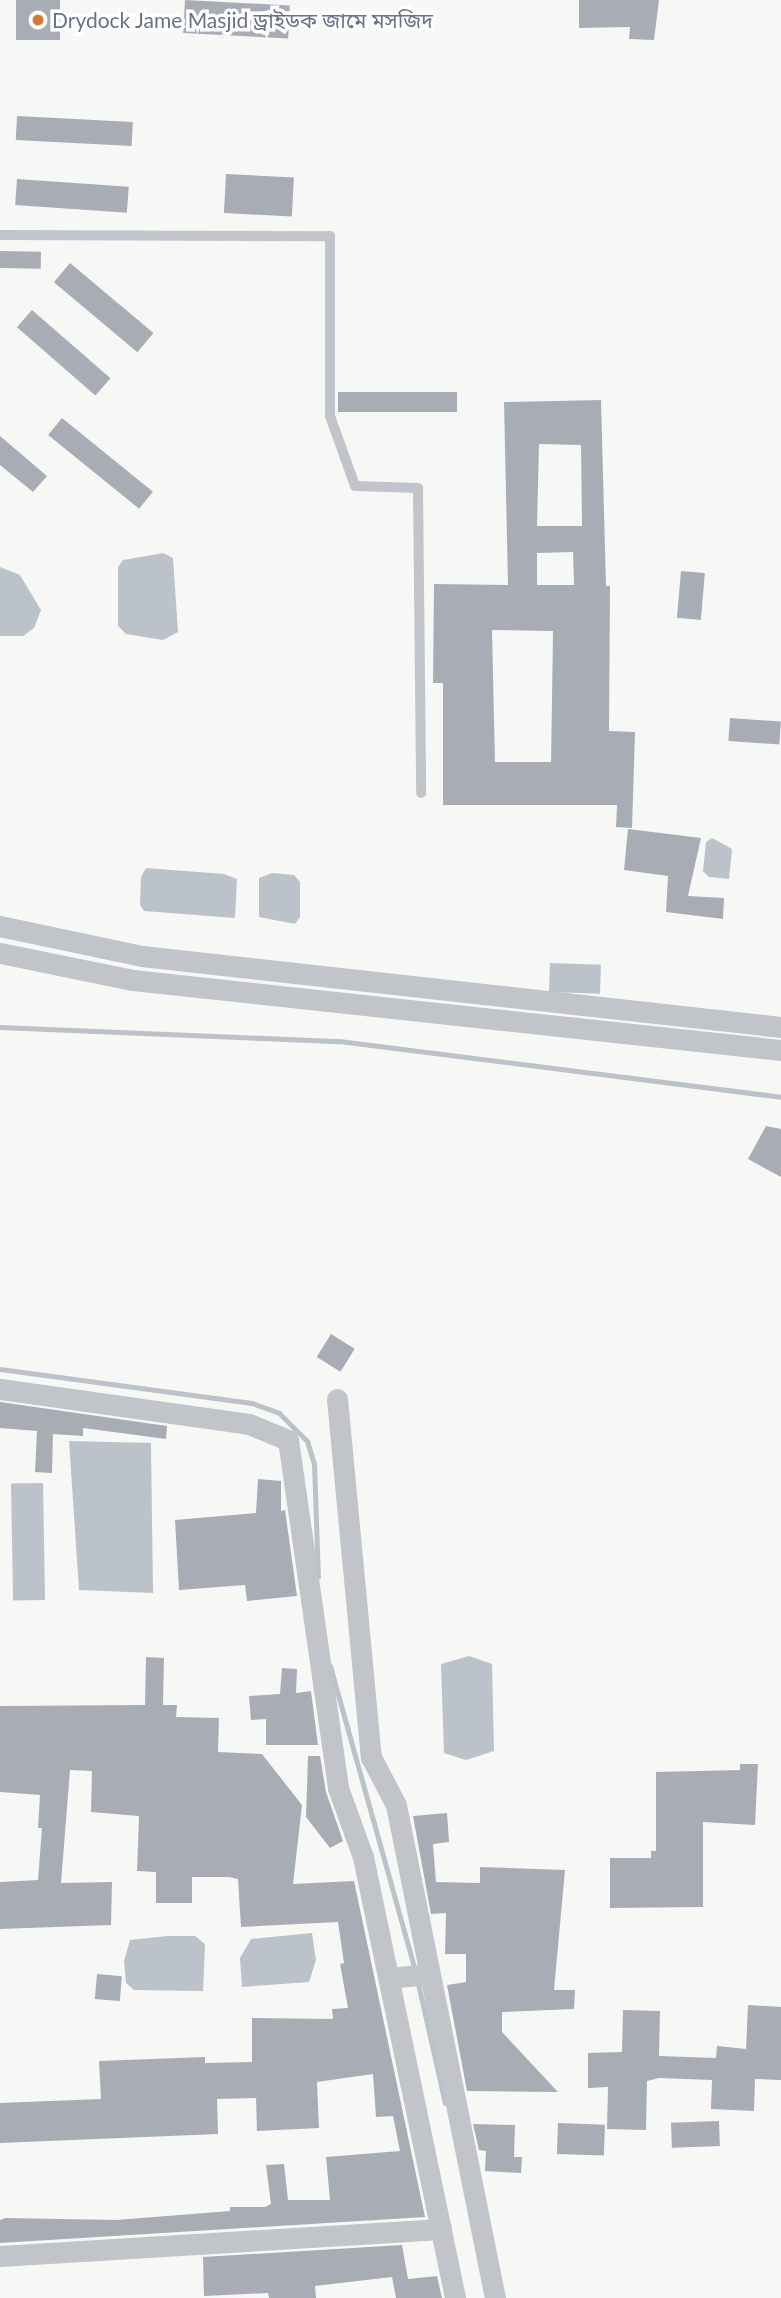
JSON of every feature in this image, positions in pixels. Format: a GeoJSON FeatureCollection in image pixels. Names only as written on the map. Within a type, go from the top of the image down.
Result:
{"type":"FeatureCollection","features":[{"type":"Feature","properties":{"kind":"street"},"geometry":{"type":"LineString","coordinates":[[0,926],[142,956],[781,1027]]}},
{"type":"Feature","properties":{"kind":"street"},"geometry":{"type":"LineString","coordinates":[[0,954],[133,980],[781,1050]]}},
{"type":"Feature","properties":{"kind":"street"},"geometry":{"type":"LineString","coordinates":[[0,1389],[249,1424],[288,1440],[338,1788],[363,1857],[455,2298]]}},
{"type":"Feature","properties":{"kind":"street"},"geometry":{"type":"LineString","coordinates":[[337,1399],[372,1757],[396,1805],[495,2298]]}},
{"type":"Feature","properties":{"kind":"street"},"geometry":{"type":"LineString","coordinates":[[388,1978],[429,1974]]}},
{"type":"Feature","properties":{"kind":"street"},"geometry":{"type":"LineString","coordinates":[[0,2256],[441,2229]]}},
{"type":"Feature","properties":{"kind":"lane"},"geometry":{"type":"LineString","coordinates":[[0,235],[330,236],[330,416],[355,486],[418,488],[421,793]]}},
{"type":"Feature","properties":{"kind":"shaded area"},"geometry":{"type":"Polygon","coordinates":[[[163,553],[173,558],[178,632],[163,640],[126,634],[118,626],[118,567],[123,560],[163,553]]]}},
{"type":"Feature","properties":{"kind":"shaded area"},"geometry":{"type":"Polygon","coordinates":[[[0,567],[20,575],[41,610],[34,628],[23,636],[0,636],[0,567]]]}},
{"type":"Feature","properties":{"kind":"shaded area"},"geometry":{"type":"Polygon","coordinates":[[[712,838],[732,849],[729,879],[709,877],[703,871],[706,842],[712,838]]]}},
{"type":"Feature","properties":{"kind":"shaded area"},"geometry":{"type":"Polygon","coordinates":[[[146,868],[224,874],[237,879],[235,918],[144,911],[140,905],[141,877],[146,868]]]}},
{"type":"Feature","properties":{"kind":"shaded area"},"geometry":{"type":"Polygon","coordinates":[[[272,873],[294,875],[300,882],[300,917],[295,924],[259,917],[259,878],[272,873]]]}},
{"type":"Feature","properties":{"kind":"shaded area"},"geometry":{"type":"Polygon","coordinates":[[[550,963],[601,965],[600,994],[549,992],[550,963]]]}},
{"type":"Feature","properties":{"kind":"shaded area"},"geometry":{"type":"Polygon","coordinates":[[[69,1441],[151,1443],[153,1593],[79,1590],[69,1441]]]}},
{"type":"Feature","properties":{"kind":"shaded area"},"geometry":{"type":"Polygon","coordinates":[[[43,1483],[45,1600],[13,1601],[11,1484],[43,1483]]]}},
{"type":"Feature","properties":{"kind":"shaded area"},"geometry":{"type":"Polygon","coordinates":[[[469,1656],[492,1664],[494,1751],[466,1760],[444,1753],[441,1664],[469,1656]]]}},
{"type":"Feature","properties":{"kind":"shaded area"},"geometry":{"type":"Polygon","coordinates":[[[312,1933],[316,1960],[309,1982],[242,1987],[240,1958],[251,1939],[312,1933]]]}},
{"type":"Feature","properties":{"kind":"shaded area"},"geometry":{"type":"Polygon","coordinates":[[[195,1936],[205,1944],[203,1991],[134,1990],[126,1983],[124,1961],[130,1940],[195,1936]]]}},
{"type":"Feature","properties":{"kind":"building","name":"Drydock Jame Masjid ড্রাইডক জামে মসজিদ"},"geometry":{"type":"Polygon","coordinates":[[[16,0],[60,0],[60,40],[16,40],[16,0]]]}},
{"type":"Feature","properties":{"kind":"building"},"geometry":{"type":"Polygon","coordinates":[[[185,0],[290,5],[288,38],[183,33],[185,0]]]}},
{"type":"Feature","properties":{"kind":"building"},"geometry":{"type":"Polygon","coordinates":[[[579,0],[659,0],[654,40],[629,39],[630,27],[579,28],[579,0]]]}},
{"type":"Feature","properties":{"kind":"building"},"geometry":{"type":"Polygon","coordinates":[[[17,116],[133,122],[132,146],[16,140],[17,116]]]}},
{"type":"Feature","properties":{"kind":"building"},"geometry":{"type":"Polygon","coordinates":[[[226,174],[294,178],[292,217],[224,213],[226,174]]]}},
{"type":"Feature","properties":{"kind":"building"},"geometry":{"type":"Polygon","coordinates":[[[17,179],[129,187],[127,213],[15,205],[17,179]]]}},
{"type":"Feature","properties":{"kind":"building"},"geometry":{"type":"Polygon","coordinates":[[[0,251],[41,252],[41,269],[0,268],[0,251]]]}},
{"type":"Feature","properties":{"kind":"building"},"geometry":{"type":"Polygon","coordinates":[[[70,263],[153,333],[137,352],[54,282],[70,263]]]}},
{"type":"Feature","properties":{"kind":"building"},"geometry":{"type":"Polygon","coordinates":[[[32,310],[110,378],[95,396],[17,327],[32,310]]]}},
{"type":"Feature","properties":{"kind":"building"},"geometry":{"type":"Polygon","coordinates":[[[338,392],[457,392],[457,412],[338,412],[338,392]]]}},
{"type":"Feature","properties":{"kind":"building"},"geometry":{"type":"Polygon","coordinates":[[[601,400],[606,586],[610,586],[609,731],[635,732],[632,828],[616,827],[617,805],[443,805],[443,683],[433,683],[434,584],[508,585],[504,402],[601,400]],[[539,444],[537,526],[582,526],[581,445],[539,444]],[[573,552],[537,553],[537,585],[574,585],[573,552]],[[492,630],[495,762],[551,762],[553,631],[492,630]]]}},
{"type":"Feature","properties":{"kind":"building"},"geometry":{"type":"Polygon","coordinates":[[[62,418],[153,492],[139,509],[48,435],[62,418]]]}},
{"type":"Feature","properties":{"kind":"building"},"geometry":{"type":"Polygon","coordinates":[[[0,436],[47,476],[33,492],[0,465],[0,436]]]}},
{"type":"Feature","properties":{"kind":"building"},"geometry":{"type":"Polygon","coordinates":[[[681,571],[705,573],[701,620],[677,618],[681,571]]]}},
{"type":"Feature","properties":{"kind":"building"},"geometry":{"type":"Polygon","coordinates":[[[730,718],[781,722],[779,745],[728,741],[730,718]]]}},
{"type":"Feature","properties":{"kind":"building"},"geometry":{"type":"Polygon","coordinates":[[[628,829],[701,838],[688,896],[724,898],[723,919],[666,912],[668,876],[624,870],[628,829]]]}},
{"type":"Feature","properties":{"kind":"building"},"geometry":{"type":"Polygon","coordinates":[[[766,1126],[781,1129],[781,1177],[748,1159],[766,1126]]]}},
{"type":"Feature","properties":{"kind":"building"},"geometry":{"type":"Polygon","coordinates":[[[331,1334],[355,1349],[340,1372],[317,1357],[331,1334]]]}},
{"type":"Feature","properties":{"kind":"building"},"geometry":{"type":"Polygon","coordinates":[[[0,1402],[167,1426],[166,1439],[83,1428],[83,1436],[53,1434],[52,1473],[35,1472],[37,1431],[0,1428],[0,1402]]]}},
{"type":"Feature","properties":{"kind":"building"},"geometry":{"type":"Polygon","coordinates":[[[258,1479],[281,1481],[281,1511],[285,1510],[297,1596],[247,1601],[245,1585],[179,1590],[175,1520],[256,1513],[258,1479]]]}},
{"type":"Feature","properties":{"kind":"building"},"geometry":{"type":"Polygon","coordinates":[[[146,1657],[164,1658],[163,1705],[177,1705],[176,1717],[219,1718],[218,1752],[262,1754],[302,1805],[293,1884],[354,1881],[425,2217],[0,2243],[0,2220],[6,2218],[116,2220],[230,2211],[230,2207],[265,2207],[271,2204],[266,2165],[284,2164],[288,2200],[330,2200],[326,2157],[400,2151],[393,2116],[376,2117],[373,2074],[317,2082],[319,2128],[257,2131],[256,2098],[217,2099],[218,2134],[0,2143],[0,2103],[101,2099],[99,2061],[205,2057],[205,2063],[252,2062],[252,2018],[333,2019],[332,2009],[348,2008],[340,1964],[344,1963],[338,1922],[241,1927],[238,1879],[229,1877],[192,1877],[192,1903],[156,1903],[156,1872],[137,1871],[139,1816],[91,1812],[92,1771],[70,1770],[61,1883],[112,1882],[111,1925],[0,1929],[0,1882],[38,1880],[42,1828],[38,1828],[40,1795],[0,1792],[0,1706],[145,1705],[146,1657]]]}},
{"type":"Feature","properties":{"kind":"building"},"geometry":{"type":"Polygon","coordinates":[[[282,1668],[297,1669],[296,1693],[311,1691],[318,1745],[266,1745],[266,1719],[251,1720],[249,1696],[280,1694],[282,1668]]]}},
{"type":"Feature","properties":{"kind":"building"},"geometry":{"type":"Polygon","coordinates":[[[308,1756],[320,1756],[326,1792],[343,1841],[330,1848],[306,1817],[308,1756]]]}},
{"type":"Feature","properties":{"kind":"building"},"geometry":{"type":"Polygon","coordinates":[[[740,1764],[758,1764],[755,1825],[703,1822],[703,1907],[610,1908],[610,1858],[651,1858],[651,1851],[656,1851],[656,1772],[740,1770],[740,1764]]]}},
{"type":"Feature","properties":{"kind":"building"},"geometry":{"type":"Polygon","coordinates":[[[447,1813],[449,1842],[433,1844],[436,1882],[480,1883],[480,1867],[565,1870],[554,1990],[575,1990],[574,2009],[502,2012],[502,2032],[558,2092],[467,2091],[447,1985],[466,1982],[466,1954],[445,1954],[446,1913],[431,1914],[413,1816],[447,1813]]]}},
{"type":"Feature","properties":{"kind":"building"},"geometry":{"type":"Polygon","coordinates":[[[97,1974],[122,1976],[120,2001],[95,1999],[97,1974]]]}},
{"type":"Feature","properties":{"kind":"building"},"geometry":{"type":"Polygon","coordinates":[[[748,2005],[781,2007],[781,2080],[755,2079],[754,2111],[711,2109],[712,2080],[659,2078],[647,2081],[646,2130],[607,2129],[608,2087],[588,2088],[588,2053],[622,2052],[623,2010],[660,2011],[659,2056],[716,2058],[717,2046],[746,2049],[748,2005]]]}},
{"type":"Feature","properties":{"kind":"building"},"geometry":{"type":"Polygon","coordinates":[[[719,2121],[720,2146],[672,2148],[671,2123],[719,2121]]]}},
{"type":"Feature","properties":{"kind":"building"},"geometry":{"type":"Polygon","coordinates":[[[558,2123],[605,2125],[604,2156],[557,2154],[558,2123]]]}},
{"type":"Feature","properties":{"kind":"building"},"geometry":{"type":"Polygon","coordinates":[[[473,2124],[515,2125],[514,2157],[522,2157],[521,2173],[485,2171],[486,2151],[479,2150],[473,2124]]]}},
{"type":"Feature","properties":{"kind":"building"},"geometry":{"type":"Polygon","coordinates":[[[402,2245],[408,2279],[437,2276],[442,2298],[396,2298],[392,2277],[315,2286],[316,2298],[269,2298],[268,2293],[204,2296],[203,2257],[402,2245]]]}},
{"type":"Feature","properties":{"kind":"waterway"},"geometry":{"type":"LineString","coordinates":[[0,1027],[339,1041],[781,1097]]}},
{"type":"Feature","properties":{"kind":"waterway"},"geometry":{"type":"LineString","coordinates":[[0,1369],[252,1403],[279,1413],[307,1441],[314,1464],[318,1577]]}},
{"type":"Feature","properties":{"kind":"waterway"},"geometry":{"type":"LineString","coordinates":[[330,1666],[415,1970]]}},
{"type":"Feature","properties":{"kind":"waterway"},"geometry":{"type":"LineString","coordinates":[[417,1979],[445,2103]]}},
{"type":"Feature","properties":{"kind":"place","name":"Drydock Jame Masjid ড্রাইডক জামে মসজিদ"},"geometry":{"type":"Point","coordinates":[38,20]}}]}
